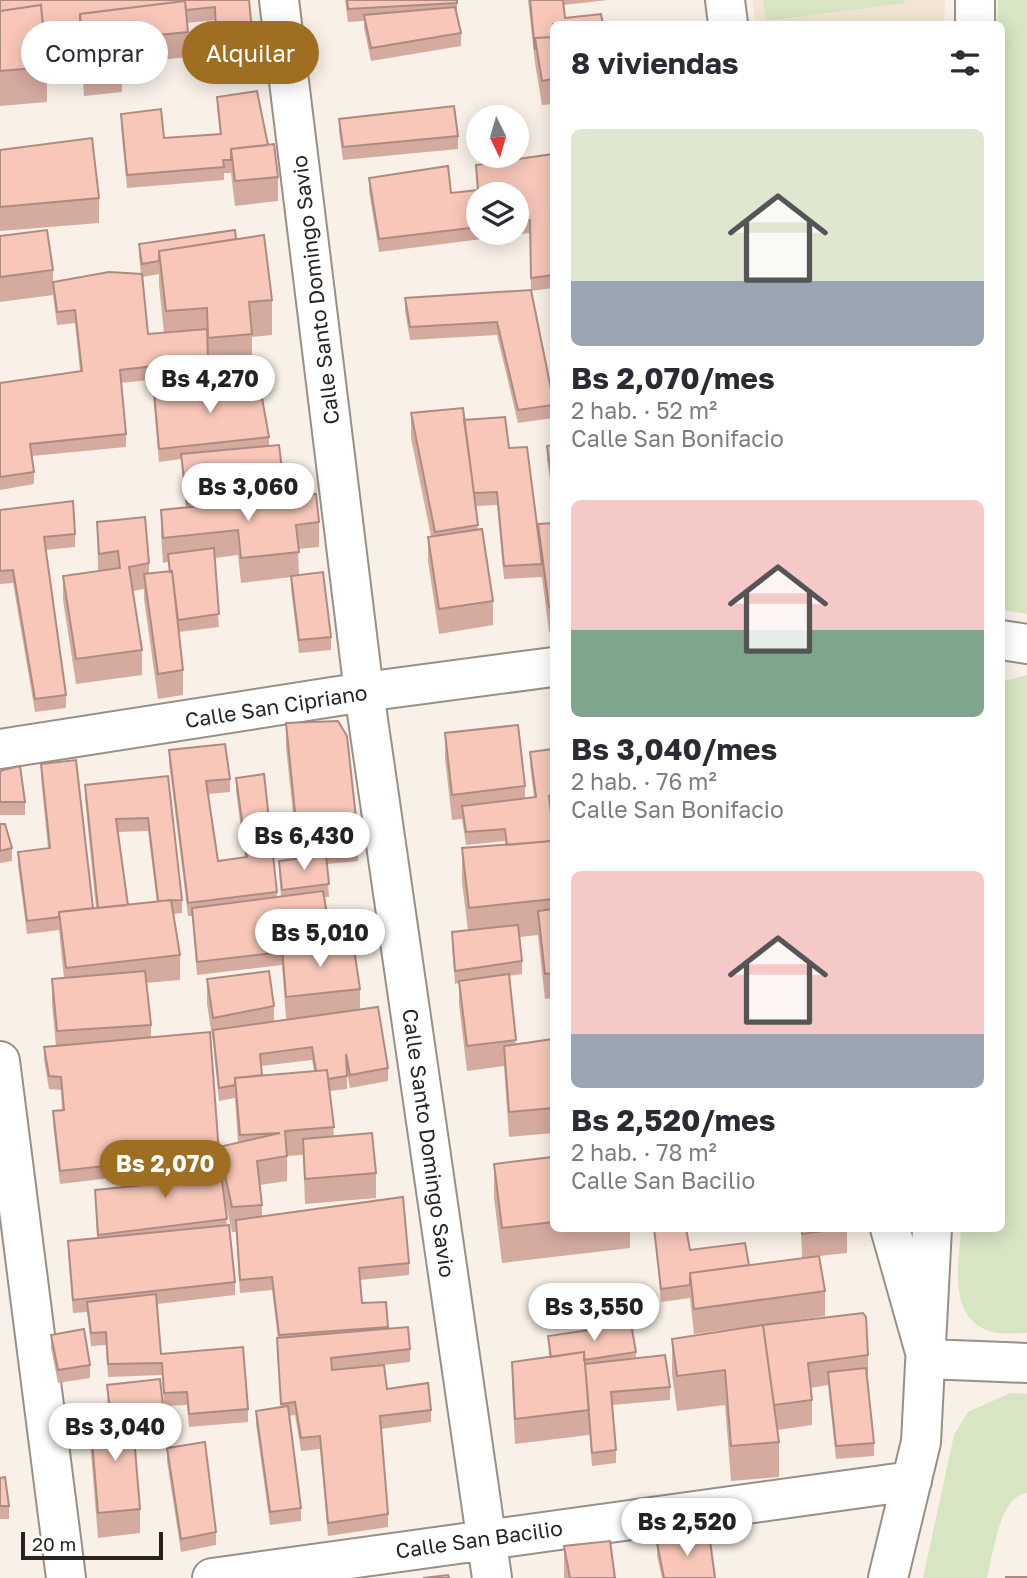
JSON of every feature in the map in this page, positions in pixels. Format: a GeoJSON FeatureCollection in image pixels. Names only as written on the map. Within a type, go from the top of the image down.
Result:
{"type":"FeatureCollection","features":[{"type":"Feature","properties":{"kind":"street","name":"Calle Santo Domingo Savio"},"geometry":{"type":"LineString","coordinates":[[279,0],[364,692],[492,1578]]}},
{"type":"Feature","properties":{"kind":"street"},"geometry":{"type":"LineString","coordinates":[[725,0],[728,21]]}},
{"type":"Feature","properties":{"kind":"street"},"geometry":{"type":"LineString","coordinates":[[975,0],[975,21]]}},
{"type":"Feature","properties":{"kind":"street"},"geometry":{"type":"LineString","coordinates":[[1005,641],[1027,644]]}},
{"type":"Feature","properties":{"kind":"street","name":"Calle San Cipriano"},"geometry":{"type":"LineString","coordinates":[[0,749],[364,692],[550,667]]}},
{"type":"Feature","properties":{"kind":"street"},"geometry":{"type":"LineString","coordinates":[[0,1062],[8,1182],[66,1578]]}},
{"type":"Feature","properties":{"kind":"street"},"geometry":{"type":"LineString","coordinates":[[891,1232],[927,1359]]}},
{"type":"Feature","properties":{"kind":"street"},"geometry":{"type":"LineString","coordinates":[[888,1578],[920,1441],[927,1359],[932,1232]]}},
{"type":"Feature","properties":{"kind":"street"},"geometry":{"type":"LineString","coordinates":[[927,1359],[1027,1363]]}},
{"type":"Feature","properties":{"kind":"street","name":"Calle San Bacilio"},"geometry":{"type":"LineString","coordinates":[[212,1578],[912,1481]]}},
{"type":"Feature","properties":{"kind":"shaded area"},"geometry":{"type":"Polygon","coordinates":[[[752,0],[945,0],[944,21],[756,21],[752,0]]]}},
{"type":"Feature","properties":{"kind":"green space"},"geometry":{"type":"Polygon","coordinates":[[[763,0],[904,0],[905,3],[766,21],[763,0]]]}},
{"type":"Feature","properties":{"kind":"green space"},"geometry":{"type":"Polygon","coordinates":[[[998,0],[1027,0],[1027,614],[1005,611],[1005,21],[997,21],[998,0]]]}},
{"type":"Feature","properties":{"kind":"green space"},"geometry":{"type":"Polygon","coordinates":[[[1027,675],[1027,1333],[989,1331],[976,1324],[967,1314],[958,1287],[961,1232],[1005,1232],[1005,681],[1027,675]]]}},
{"type":"Feature","properties":{"kind":"green space"},"geometry":{"type":"Polygon","coordinates":[[[1010,1393],[1027,1394],[1027,1493],[1017,1497],[1004,1515],[987,1578],[923,1578],[954,1435],[968,1412],[1010,1393]]]}},
{"type":"Feature","properties":{"kind":"building"},"geometry":{"type":"Polygon","coordinates":[[[0,0],[249,0],[251,21],[216,21],[215,7],[186,10],[185,1],[80,14],[80,21],[42,21],[41,5],[0,11],[0,0]]]}},
{"type":"Feature","properties":{"kind":"building"},"geometry":{"type":"Polygon","coordinates":[[[347,0],[457,0],[457,3],[348,9],[347,0]]]}},
{"type":"Feature","properties":{"kind":"building"},"geometry":{"type":"Polygon","coordinates":[[[530,0],[563,0],[565,18],[601,14],[602,21],[550,21],[550,37],[535,38],[535,50],[530,0]]]}},
{"type":"Feature","properties":{"kind":"building"},"geometry":{"type":"Polygon","coordinates":[[[185,1],[187,21],[182,21],[182,33],[168,34],[168,21],[80,21],[80,14],[185,1]]]}},
{"type":"Feature","properties":{"kind":"building"},"geometry":{"type":"Polygon","coordinates":[[[41,5],[43,21],[21,21],[21,69],[0,71],[0,11],[41,5]]]}},
{"type":"Feature","properties":{"kind":"building"},"geometry":{"type":"Polygon","coordinates":[[[455,7],[461,33],[371,48],[364,15],[455,7]]]}},
{"type":"Feature","properties":{"kind":"building"},"geometry":{"type":"Polygon","coordinates":[[[550,37],[550,80],[542,81],[535,38],[550,37]]]}},
{"type":"Feature","properties":{"kind":"building"},"geometry":{"type":"Polygon","coordinates":[[[257,91],[268,145],[231,149],[231,160],[223,160],[224,167],[127,175],[121,114],[161,109],[164,138],[221,134],[217,97],[257,91]]]}},
{"type":"Feature","properties":{"kind":"building"},"geometry":{"type":"Polygon","coordinates":[[[454,106],[458,136],[343,147],[339,119],[454,106]]]}},
{"type":"Feature","properties":{"kind":"building"},"geometry":{"type":"Polygon","coordinates":[[[92,138],[99,198],[0,207],[0,150],[92,138]]]}},
{"type":"Feature","properties":{"kind":"building"},"geometry":{"type":"Polygon","coordinates":[[[274,144],[278,177],[235,181],[231,149],[274,144]]]}},
{"type":"Feature","properties":{"kind":"building"},"geometry":{"type":"Polygon","coordinates":[[[550,154],[550,275],[531,278],[529,182],[477,182],[476,168],[529,168],[529,157],[550,154]]]}},
{"type":"Feature","properties":{"kind":"building"},"geometry":{"type":"Polygon","coordinates":[[[448,166],[451,193],[466,191],[466,228],[379,239],[369,178],[448,166]]]}},
{"type":"Feature","properties":{"kind":"building"},"geometry":{"type":"Polygon","coordinates":[[[47,230],[53,270],[0,277],[0,236],[47,230]]]}},
{"type":"Feature","properties":{"kind":"building"},"geometry":{"type":"Polygon","coordinates":[[[235,230],[236,239],[159,251],[159,261],[142,264],[139,244],[235,230]]]}},
{"type":"Feature","properties":{"kind":"building"},"geometry":{"type":"Polygon","coordinates":[[[264,235],[272,300],[249,302],[252,334],[208,338],[207,308],[166,311],[159,251],[264,235]]]}},
{"type":"Feature","properties":{"kind":"building"},"geometry":{"type":"Polygon","coordinates":[[[109,272],[142,274],[148,334],[207,329],[208,360],[120,370],[126,434],[30,444],[34,472],[0,477],[0,383],[82,371],[75,310],[57,312],[53,282],[109,272]]]}},
{"type":"Feature","properties":{"kind":"building"},"geometry":{"type":"Polygon","coordinates":[[[531,290],[550,384],[550,405],[518,410],[497,322],[410,327],[405,298],[531,290]]]}},
{"type":"Feature","properties":{"kind":"building"},"geometry":{"type":"Polygon","coordinates":[[[259,381],[269,437],[159,449],[154,392],[259,381]]]}},
{"type":"Feature","properties":{"kind":"building"},"geometry":{"type":"Polygon","coordinates":[[[463,408],[478,525],[435,532],[411,413],[463,408]]]}},
{"type":"Feature","properties":{"kind":"building"},"geometry":{"type":"Polygon","coordinates":[[[505,417],[509,448],[527,447],[542,564],[504,566],[497,492],[474,493],[464,420],[505,417]]]}},
{"type":"Feature","properties":{"kind":"building"},"geometry":{"type":"Polygon","coordinates":[[[279,445],[285,494],[187,504],[181,454],[279,445]]]}},
{"type":"Feature","properties":{"kind":"building"},"geometry":{"type":"Polygon","coordinates":[[[547,446],[550,446],[550,467],[547,446]]]}},
{"type":"Feature","properties":{"kind":"building"},"geometry":{"type":"Polygon","coordinates":[[[316,494],[319,522],[296,525],[299,552],[241,558],[238,530],[163,538],[161,510],[316,494]]]}},
{"type":"Feature","properties":{"kind":"building"},"geometry":{"type":"Polygon","coordinates":[[[73,501],[75,534],[44,537],[66,695],[35,699],[13,570],[0,571],[0,510],[73,501]]]}},
{"type":"Feature","properties":{"kind":"building"},"geometry":{"type":"Polygon","coordinates":[[[145,517],[149,563],[129,567],[142,650],[76,659],[63,576],[120,568],[118,551],[99,554],[97,522],[145,517]]]}},
{"type":"Feature","properties":{"kind":"building"},"geometry":{"type":"Polygon","coordinates":[[[550,523],[550,607],[549,607],[538,524],[550,523]]]}},
{"type":"Feature","properties":{"kind":"building"},"geometry":{"type":"Polygon","coordinates":[[[482,529],[493,601],[439,609],[428,537],[482,529]]]}},
{"type":"Feature","properties":{"kind":"building"},"geometry":{"type":"Polygon","coordinates":[[[214,548],[219,614],[178,620],[168,554],[214,548]]]}},
{"type":"Feature","properties":{"kind":"building"},"geometry":{"type":"Polygon","coordinates":[[[172,571],[183,670],[158,674],[144,574],[172,571]]]}},
{"type":"Feature","properties":{"kind":"building"},"geometry":{"type":"Polygon","coordinates":[[[323,572],[331,637],[299,640],[291,576],[323,572]]]}},
{"type":"Feature","properties":{"kind":"building"},"geometry":{"type":"Polygon","coordinates":[[[338,721],[347,736],[358,836],[298,842],[286,723],[338,721]]]}},
{"type":"Feature","properties":{"kind":"building"},"geometry":{"type":"Polygon","coordinates":[[[518,725],[525,786],[452,795],[445,733],[518,725]]]}},
{"type":"Feature","properties":{"kind":"building"},"geometry":{"type":"Polygon","coordinates":[[[225,744],[230,779],[206,781],[218,861],[247,857],[236,778],[264,774],[277,892],[188,903],[169,750],[225,744]]]}},
{"type":"Feature","properties":{"kind":"building"},"geometry":{"type":"Polygon","coordinates":[[[550,749],[550,841],[507,845],[505,829],[466,832],[462,806],[536,797],[530,752],[550,749]]]}},
{"type":"Feature","properties":{"kind":"building"},"geometry":{"type":"Polygon","coordinates":[[[76,760],[93,908],[59,912],[59,917],[27,921],[18,852],[50,848],[41,764],[76,760]]]}},
{"type":"Feature","properties":{"kind":"building"},"geometry":{"type":"Polygon","coordinates":[[[20,766],[25,802],[0,802],[0,772],[20,766]]]}},
{"type":"Feature","properties":{"kind":"building"},"geometry":{"type":"Polygon","coordinates":[[[168,776],[182,900],[158,901],[148,818],[116,819],[128,905],[98,908],[85,785],[168,776]]]}},
{"type":"Feature","properties":{"kind":"building"},"geometry":{"type":"Polygon","coordinates":[[[0,824],[5,824],[12,848],[0,851],[0,824]]]}},
{"type":"Feature","properties":{"kind":"building"},"geometry":{"type":"Polygon","coordinates":[[[550,841],[550,899],[469,908],[462,848],[550,841]]]}},
{"type":"Feature","properties":{"kind":"building"},"geometry":{"type":"Polygon","coordinates":[[[326,855],[329,884],[282,890],[279,861],[326,855]]]}},
{"type":"Feature","properties":{"kind":"building"},"geometry":{"type":"Polygon","coordinates":[[[323,891],[332,944],[282,948],[282,952],[197,962],[192,908],[323,891]]]}},
{"type":"Feature","properties":{"kind":"building"},"geometry":{"type":"Polygon","coordinates":[[[171,900],[180,955],[66,968],[59,912],[171,900]]]}},
{"type":"Feature","properties":{"kind":"building"},"geometry":{"type":"Polygon","coordinates":[[[550,909],[550,973],[545,974],[538,911],[550,909]]]}},
{"type":"Feature","properties":{"kind":"building"},"geometry":{"type":"Polygon","coordinates":[[[518,925],[522,961],[455,971],[452,932],[518,925]]]}},
{"type":"Feature","properties":{"kind":"building"},"geometry":{"type":"Polygon","coordinates":[[[353,942],[360,989],[286,997],[282,948],[353,942]]]}},
{"type":"Feature","properties":{"kind":"building"},"geometry":{"type":"Polygon","coordinates":[[[145,971],[151,1025],[57,1031],[52,979],[145,971]]]}},
{"type":"Feature","properties":{"kind":"building"},"geometry":{"type":"Polygon","coordinates":[[[269,971],[274,1006],[213,1018],[207,979],[269,971]]]}},
{"type":"Feature","properties":{"kind":"building"},"geometry":{"type":"Polygon","coordinates":[[[509,974],[516,1040],[467,1046],[459,981],[509,974]]]}},
{"type":"Feature","properties":{"kind":"building"},"geometry":{"type":"Polygon","coordinates":[[[378,1007],[388,1068],[350,1075],[346,1054],[347,1076],[328,1079],[327,1070],[316,1071],[312,1047],[260,1054],[262,1075],[235,1078],[235,1085],[219,1088],[213,1030],[378,1007]]]}},
{"type":"Feature","properties":{"kind":"building"},"geometry":{"type":"Polygon","coordinates":[[[210,1032],[219,1153],[60,1171],[53,1111],[64,1110],[61,1077],[49,1076],[44,1047],[210,1032]]]}},
{"type":"Feature","properties":{"kind":"building"},"geometry":{"type":"Polygon","coordinates":[[[550,1039],[550,1108],[509,1112],[504,1046],[550,1039]]]}},
{"type":"Feature","properties":{"kind":"building"},"geometry":{"type":"Polygon","coordinates":[[[327,1070],[334,1127],[285,1131],[287,1156],[257,1161],[262,1205],[232,1207],[219,1147],[280,1133],[240,1135],[235,1078],[327,1070]]]}},
{"type":"Feature","properties":{"kind":"building"},"geometry":{"type":"Polygon","coordinates":[[[372,1133],[376,1173],[305,1179],[303,1139],[372,1133]]]}},
{"type":"Feature","properties":{"kind":"building"},"geometry":{"type":"Polygon","coordinates":[[[550,1157],[550,1222],[502,1228],[494,1164],[550,1157]]]}},
{"type":"Feature","properties":{"kind":"building"},"geometry":{"type":"Polygon","coordinates":[[[219,1159],[227,1219],[98,1235],[95,1190],[163,1183],[162,1166],[219,1159]]]}},
{"type":"Feature","properties":{"kind":"building"},"geometry":{"type":"Polygon","coordinates":[[[403,1197],[409,1263],[359,1268],[362,1303],[386,1302],[388,1327],[279,1335],[272,1277],[240,1280],[236,1220],[403,1197]]]}},
{"type":"Feature","properties":{"kind":"building"},"geometry":{"type":"Polygon","coordinates":[[[229,1225],[235,1282],[73,1300],[68,1241],[229,1225]]]}},
{"type":"Feature","properties":{"kind":"building"},"geometry":{"type":"Polygon","coordinates":[[[654,1232],[687,1232],[690,1250],[745,1243],[749,1265],[690,1273],[690,1285],[661,1289],[654,1232]]]}},
{"type":"Feature","properties":{"kind":"building"},"geometry":{"type":"Polygon","coordinates":[[[819,1256],[825,1291],[694,1309],[690,1273],[819,1256]]]}},
{"type":"Feature","properties":{"kind":"building"},"geometry":{"type":"Polygon","coordinates":[[[156,1294],[161,1354],[243,1347],[248,1409],[189,1414],[187,1392],[164,1393],[162,1363],[108,1364],[106,1332],[91,1333],[87,1302],[156,1294]]]}},
{"type":"Feature","properties":{"kind":"building"},"geometry":{"type":"Polygon","coordinates":[[[863,1313],[866,1317],[868,1355],[808,1363],[812,1400],[774,1405],[763,1325],[863,1313]]]}},
{"type":"Feature","properties":{"kind":"building"},"geometry":{"type":"Polygon","coordinates":[[[631,1324],[636,1352],[584,1360],[584,1352],[551,1357],[548,1336],[631,1324]]]}},
{"type":"Feature","properties":{"kind":"building"},"geometry":{"type":"Polygon","coordinates":[[[763,1325],[779,1442],[731,1446],[725,1370],[677,1376],[672,1339],[763,1325]]]}},
{"type":"Feature","properties":{"kind":"building"},"geometry":{"type":"Polygon","coordinates":[[[408,1327],[410,1349],[331,1358],[332,1370],[384,1365],[387,1389],[428,1383],[431,1410],[380,1416],[388,1514],[328,1523],[320,1436],[301,1438],[295,1402],[281,1404],[277,1338],[408,1327]]]}},
{"type":"Feature","properties":{"kind":"building"},"geometry":{"type":"Polygon","coordinates":[[[84,1329],[90,1365],[58,1370],[51,1335],[84,1329]]]}},
{"type":"Feature","properties":{"kind":"building"},"geometry":{"type":"Polygon","coordinates":[[[584,1352],[589,1410],[515,1419],[512,1362],[584,1352]]]}},
{"type":"Feature","properties":{"kind":"building"},"geometry":{"type":"Polygon","coordinates":[[[665,1355],[670,1387],[611,1392],[616,1450],[592,1453],[585,1364],[665,1355]]]}},
{"type":"Feature","properties":{"kind":"building"},"geometry":{"type":"Polygon","coordinates":[[[866,1368],[874,1443],[836,1446],[828,1372],[866,1368]]]}},
{"type":"Feature","properties":{"kind":"building"},"geometry":{"type":"Polygon","coordinates":[[[160,1379],[163,1406],[110,1409],[107,1385],[160,1379]]]}},
{"type":"Feature","properties":{"kind":"building"},"geometry":{"type":"Polygon","coordinates":[[[288,1406],[301,1508],[270,1512],[256,1411],[288,1406]]]}},
{"type":"Feature","properties":{"kind":"building"},"geometry":{"type":"Polygon","coordinates":[[[132,1413],[140,1509],[98,1513],[90,1416],[132,1413]]]}},
{"type":"Feature","properties":{"kind":"building"},"geometry":{"type":"Polygon","coordinates":[[[205,1442],[216,1532],[181,1539],[167,1448],[205,1442]]]}},
{"type":"Feature","properties":{"kind":"building"},"geometry":{"type":"Polygon","coordinates":[[[5,1477],[9,1506],[0,1506],[0,1478],[5,1477]]]}},
{"type":"Feature","properties":{"kind":"building"},"geometry":{"type":"Polygon","coordinates":[[[709,1533],[715,1578],[664,1578],[657,1543],[709,1533]]]}},
{"type":"Feature","properties":{"kind":"building"},"geometry":{"type":"Polygon","coordinates":[[[610,1541],[615,1578],[570,1578],[564,1546],[610,1541]]]}},
{"type":"Feature","properties":{"kind":"building"},"geometry":{"type":"Polygon","coordinates":[[[448,1575],[449,1578],[423,1578],[448,1575]]]}}]}
